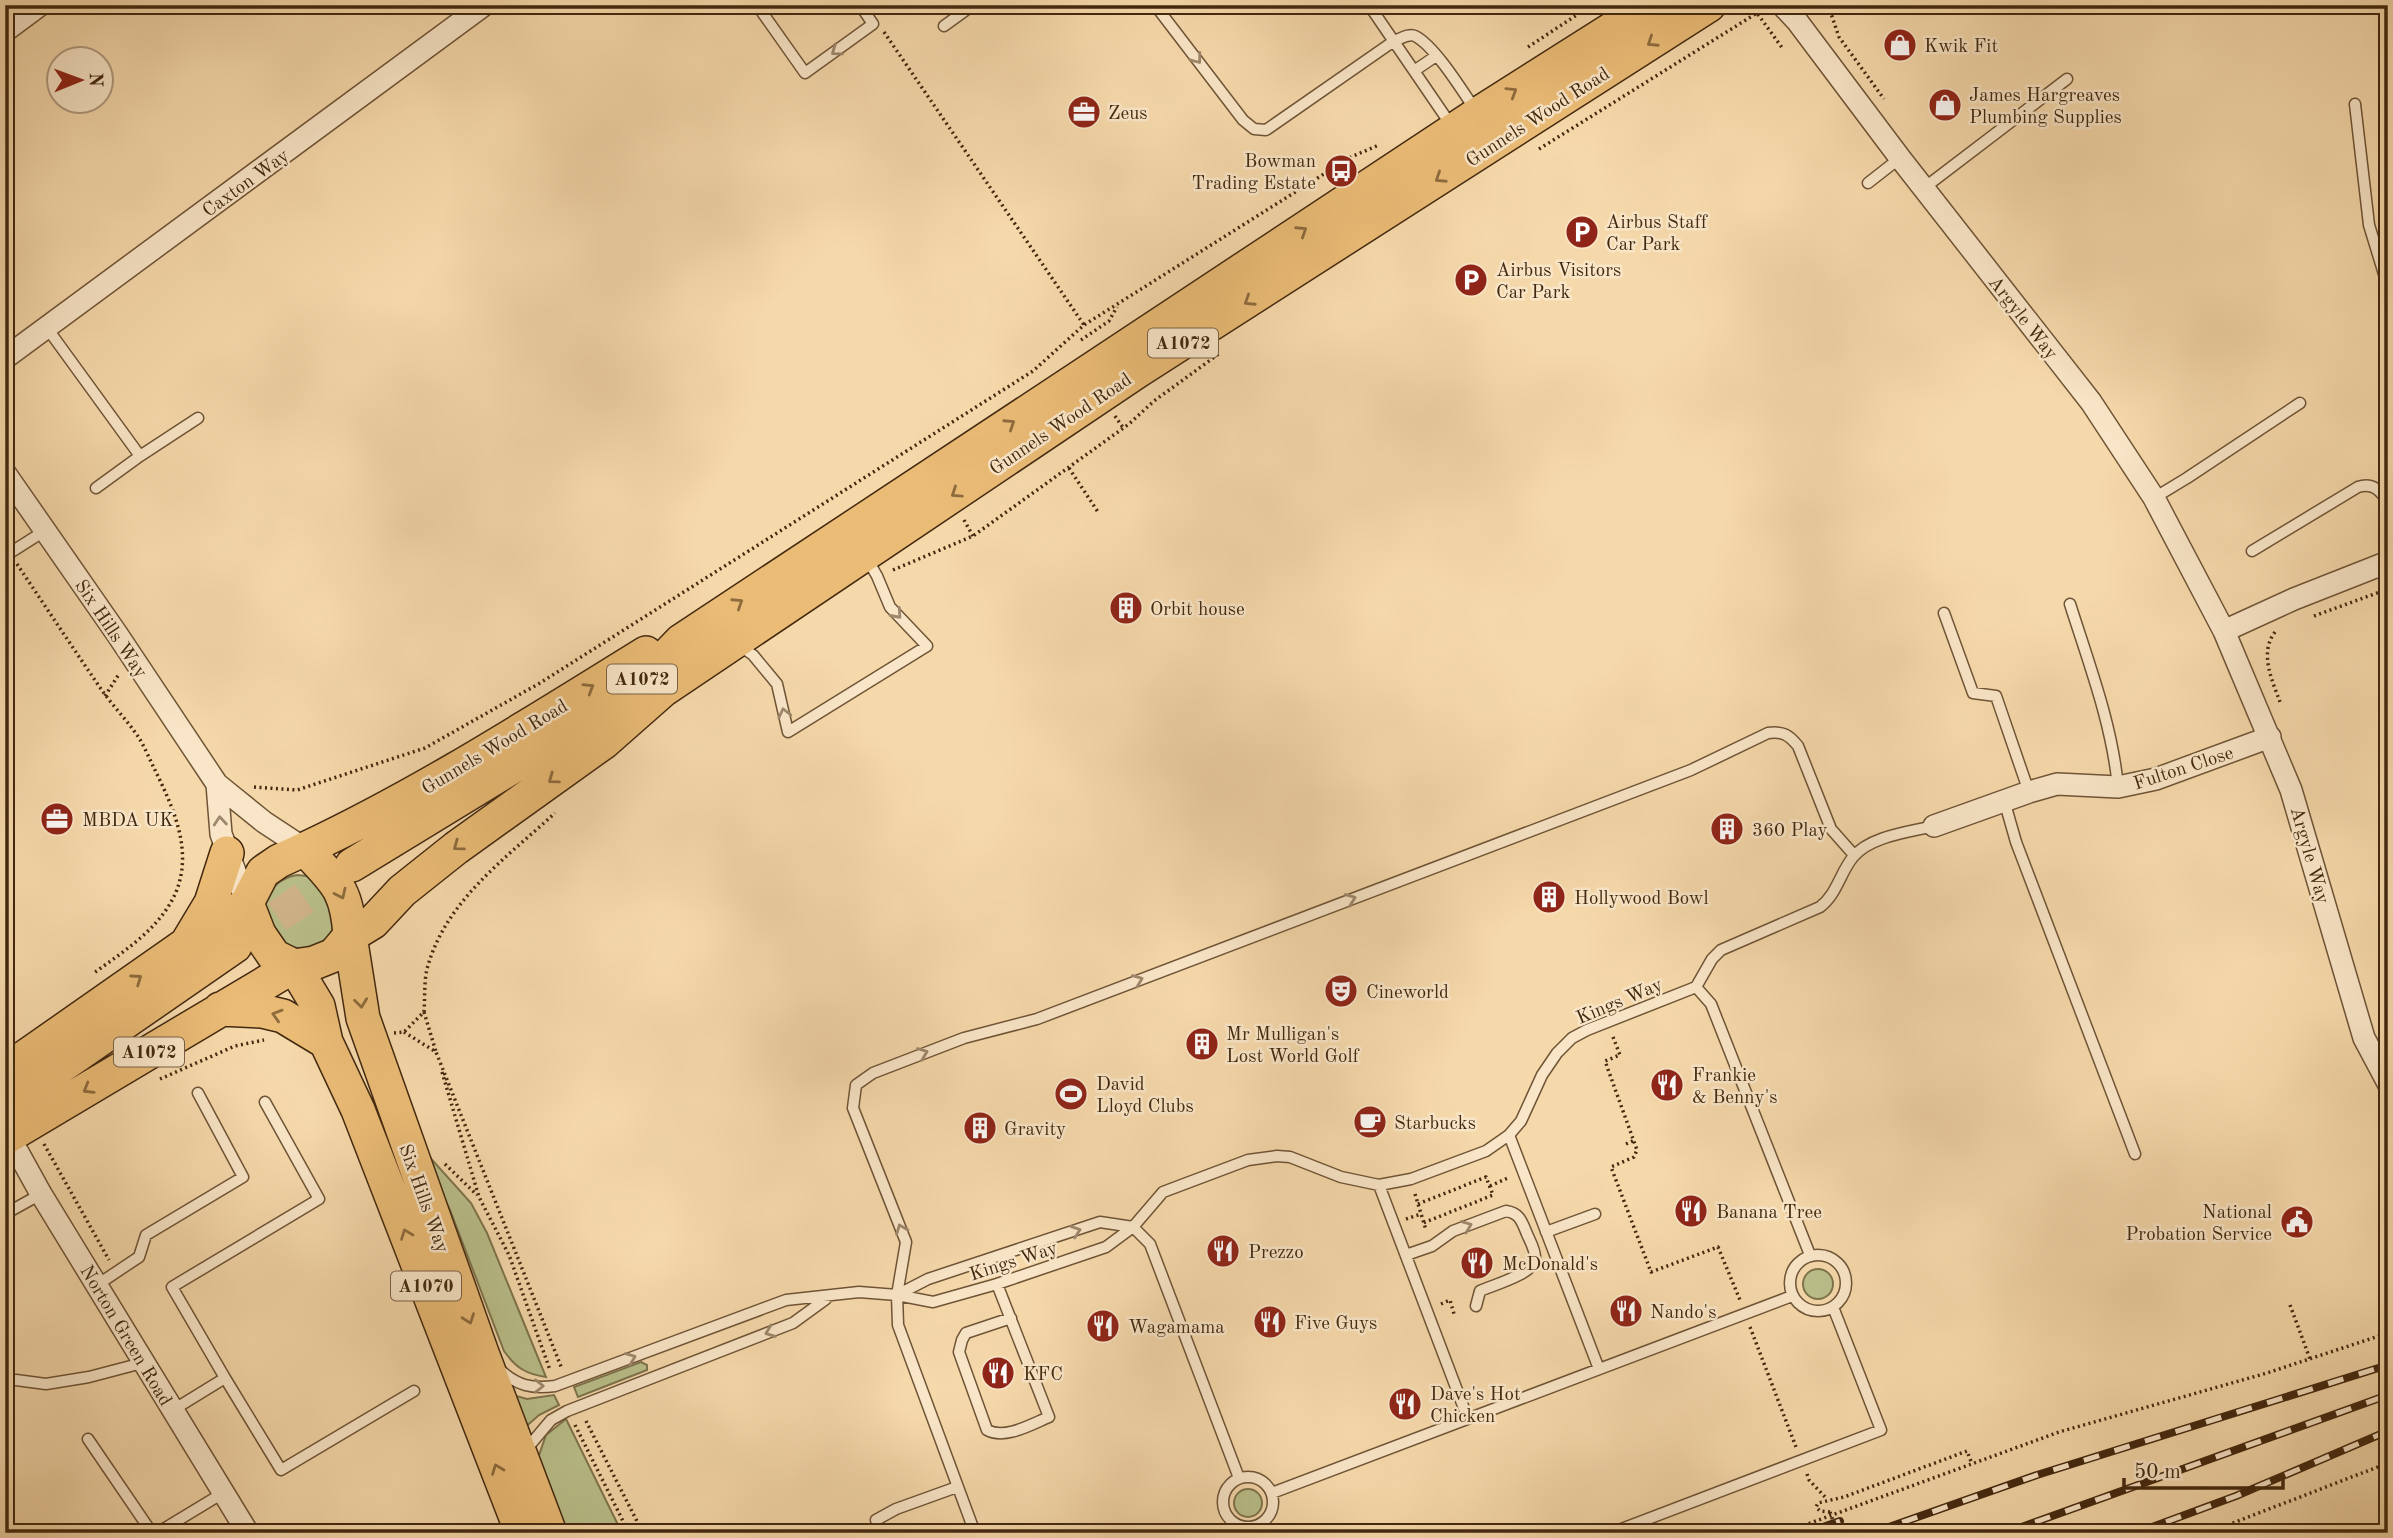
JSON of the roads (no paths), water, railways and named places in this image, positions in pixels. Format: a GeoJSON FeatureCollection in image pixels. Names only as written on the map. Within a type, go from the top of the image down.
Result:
{"type":"FeatureCollection","features":[{"type":"Feature","properties":{"kind":"main road","name":"Gunnels Wood Road"},"geometry":{"type":"LineString","coordinates":[[5,1071],[185,945],[223,924],[247,903],[263,872],[279,861],[363,822],[426,788],[646,653],[681,640],[1466,122],[1650,5]]}},
{"type":"Feature","properties":{"kind":"main road","name":"Gunnels Wood Road"},"geometry":{"type":"LineString","coordinates":[[15,1128],[294,967],[334,955],[351,936],[373,922],[402,891],[456,848],[604,742],[663,690],[733,642],[871,565],[1139,370],[1709,5]]}},
{"type":"Feature","properties":{"kind":"main road","name":"Gunnels Wood Road"},"geometry":{"type":"LineString","coordinates":[[352,865],[599,714],[656,667],[681,640]]}},
{"type":"Feature","properties":{"kind":"main road","name":"Gunnels Wood Road"},"geometry":{"type":"LineString","coordinates":[[599,714],[663,690]]}},
{"type":"Feature","properties":{"kind":"main road"},"geometry":{"type":"LineString","coordinates":[[305,849],[340,888],[349,912],[351,936]]}},
{"type":"Feature","properties":{"kind":"main road"},"geometry":{"type":"LineString","coordinates":[[185,945],[211,903],[227,853]]}},
{"type":"Feature","properties":{"kind":"main road"},"geometry":{"type":"LineString","coordinates":[[247,903],[259,934],[274,956],[294,967]]}},
{"type":"Feature","properties":{"kind":"main road","name":"Six Hills Way"},"geometry":{"type":"LineString","coordinates":[[351,936],[363,1018],[482,1353],[550,1533]]}},
{"type":"Feature","properties":{"kind":"main road","name":"A1072"},"geometry":{"type":"LineString","coordinates":[[15,1128],[235,946]]}},
{"type":"Feature","properties":{"kind":"main road","name":"Six Hills Way"},"geometry":{"type":"LineString","coordinates":[[294,967],[318,1006],[327,1042],[358,1110],[522,1533]]}},
{"type":"Feature","properties":{"kind":"main road"},"geometry":{"type":"LineString","coordinates":[[220,1009],[262,1011],[283,1016],[327,1042]]}},
{"type":"Feature","properties":{"kind":"street"},"geometry":{"type":"LineString","coordinates":[[5,31],[40,5]]}},
{"type":"Feature","properties":{"kind":"street","name":"Caxton Way"},"geometry":{"type":"LineString","coordinates":[[5,358],[484,5]]}},
{"type":"Feature","properties":{"kind":"street","name":"Argyle Way"},"geometry":{"type":"LineString","coordinates":[[1782,5],[1797,13],[1900,158],[2091,402],[2154,498],[2224,631],[2270,737],[2291,790],[2364,1038],[2388,1083]]}},
{"type":"Feature","properties":{"kind":"street","name":"Six Hills Way"},"geometry":{"type":"LineString","coordinates":[[5,473],[216,784],[264,822],[305,849]]}},
{"type":"Feature","properties":{"kind":"street"},"geometry":{"type":"LineString","coordinates":[[2224,631],[2294,599],[2388,562]]}},
{"type":"Feature","properties":{"kind":"street","name":"Fulton Close"},"geometry":{"type":"LineString","coordinates":[[1934,826],[2057,784],[2118,787],[2156,779],[2270,737]]}},
{"type":"Feature","properties":{"kind":"street","name":"Six Hills Way"},"geometry":{"type":"LineString","coordinates":[[216,784],[221,834],[247,903]]}},
{"type":"Feature","properties":{"kind":"street","name":"Norton Green Road"},"geometry":{"type":"LineString","coordinates":[[15,1128],[41,1194],[248,1533]]}},
{"type":"Feature","properties":{"kind":"lane"},"geometry":{"type":"LineString","coordinates":[[757,5],[805,73],[873,24],[860,5]]}},
{"type":"Feature","properties":{"kind":"lane"},"geometry":{"type":"LineString","coordinates":[[944,26],[973,5]]}},
{"type":"Feature","properties":{"kind":"lane"},"geometry":{"type":"LineString","coordinates":[[1155,5],[1243,120],[1254,129],[1266,130],[1394,41],[1410,35],[1416,36],[1436,56],[1466,122]]}},
{"type":"Feature","properties":{"kind":"lane"},"geometry":{"type":"LineString","coordinates":[[1369,5],[1414,71],[1466,122]]}},
{"type":"Feature","properties":{"kind":"lane"},"geometry":{"type":"LineString","coordinates":[[1414,71],[1436,56]]}},
{"type":"Feature","properties":{"kind":"lane"},"geometry":{"type":"LineString","coordinates":[[1923,188],[2067,79]]}},
{"type":"Feature","properties":{"kind":"lane"},"geometry":{"type":"LineString","coordinates":[[2355,104],[2369,225],[2388,287]]}},
{"type":"Feature","properties":{"kind":"lane"},"geometry":{"type":"LineString","coordinates":[[1868,183],[1900,158]]}},
{"type":"Feature","properties":{"kind":"lane"},"geometry":{"type":"LineString","coordinates":[[47,328],[140,456]]}},
{"type":"Feature","properties":{"kind":"lane"},"geometry":{"type":"LineString","coordinates":[[2154,498],[2300,402]]}},
{"type":"Feature","properties":{"kind":"lane"},"geometry":{"type":"LineString","coordinates":[[96,488],[198,418]]}},
{"type":"Feature","properties":{"kind":"lane"},"geometry":{"type":"LineString","coordinates":[[2252,551],[2358,487],[2364,485],[2376,488],[2388,503]]}},
{"type":"Feature","properties":{"kind":"lane"},"geometry":{"type":"LineString","coordinates":[[8,554],[46,530]]}},
{"type":"Feature","properties":{"kind":"lane"},"geometry":{"type":"LineString","coordinates":[[733,642],[753,655],[777,684],[788,732],[927,646],[890,607],[871,565]]}},
{"type":"Feature","properties":{"kind":"lane"},"geometry":{"type":"LineString","coordinates":[[2070,604],[2115,752],[2118,787]]}},
{"type":"Feature","properties":{"kind":"lane"},"geometry":{"type":"LineString","coordinates":[[1944,613],[1973,693],[1996,696],[2029,792]]}},
{"type":"Feature","properties":{"kind":"lane"},"geometry":{"type":"LineString","coordinates":[[975,1533],[898,1325],[897,1295],[906,1242],[853,1108],[856,1085],[873,1073],[964,1038],[1037,1019],[1678,775],[1768,733],[1779,731],[1790,736],[1798,746],[1831,829],[1854,855]]}},
{"type":"Feature","properties":{"kind":"lane"},"geometry":{"type":"LineString","coordinates":[[2004,800],[2016,842],[2135,1154]]}},
{"type":"Feature","properties":{"kind":"lane"},"geometry":{"type":"LineString","coordinates":[[1811,1255],[1711,1004],[1696,987],[1712,959],[1721,950],[1820,907],[1829,900],[1854,855],[1884,840],[1934,826]]}},
{"type":"Feature","properties":{"kind":"lane","name":"Kings Way"},"geometry":{"type":"LineString","coordinates":[[482,1353],[510,1380],[534,1389],[568,1382],[786,1300],[859,1292],[897,1295],[933,1302],[998,1284],[1106,1247],[1133,1227],[1163,1192],[1231,1165],[1262,1157],[1290,1157],[1341,1177],[1379,1185],[1411,1180],[1486,1151],[1509,1135],[1521,1121],[1542,1075],[1557,1053],[1572,1038],[1696,987]]}},
{"type":"Feature","properties":{"kind":"lane"},"geometry":{"type":"LineString","coordinates":[[97,1285],[139,1256],[146,1235],[243,1177],[198,1093]]}},
{"type":"Feature","properties":{"kind":"lane"},"geometry":{"type":"LineString","coordinates":[[265,1102],[319,1199],[172,1287],[281,1470],[414,1391]]}},
{"type":"Feature","properties":{"kind":"lane"},"geometry":{"type":"LineString","coordinates":[[1509,1135],[1600,1369]]}},
{"type":"Feature","properties":{"kind":"lane"},"geometry":{"type":"LineString","coordinates":[[1379,1185],[1468,1419]]}},
{"type":"Feature","properties":{"kind":"lane"},"geometry":{"type":"LineString","coordinates":[[5,1214],[41,1194]]}},
{"type":"Feature","properties":{"kind":"lane"},"geometry":{"type":"LineString","coordinates":[[1406,1255],[1432,1246],[1453,1231],[1506,1211],[1520,1217],[1536,1257],[1534,1264],[1528,1271],[1480,1290],[1476,1306]]}},
{"type":"Feature","properties":{"kind":"lane"},"geometry":{"type":"LineString","coordinates":[[1546,1232],[1595,1214]]}},
{"type":"Feature","properties":{"kind":"lane","name":"Kings Way"},"geometry":{"type":"LineString","coordinates":[[897,1295],[928,1279],[1100,1222],[1133,1227]]}},
{"type":"Feature","properties":{"kind":"lane"},"geometry":{"type":"LineString","coordinates":[[1133,1227],[1150,1244],[1239,1478]]}},
{"type":"Feature","properties":{"kind":"lane"},"geometry":{"type":"LineString","coordinates":[[1811,1255],[1831,1257],[1844,1271],[1844,1294],[1833,1307],[1819,1312],[1808,1310],[1793,1296],[1790,1287],[1793,1269],[1801,1260],[1811,1255]]}},
{"type":"Feature","properties":{"kind":"lane"},"geometry":{"type":"LineString","coordinates":[[998,1284],[1012,1318],[1049,1417],[1004,1433],[993,1433],[987,1430],[959,1352],[962,1340],[967,1334],[1012,1318]]}},
{"type":"Feature","properties":{"kind":"lane"},"geometry":{"type":"LineString","coordinates":[[1272,1493],[1793,1296]]}},
{"type":"Feature","properties":{"kind":"lane"},"geometry":{"type":"LineString","coordinates":[[520,1457],[551,1420],[573,1408],[793,1323],[828,1297]]}},
{"type":"Feature","properties":{"kind":"lane"},"geometry":{"type":"LineString","coordinates":[[1611,1533],[1881,1430],[1833,1307]]}},
{"type":"Feature","properties":{"kind":"lane"},"geometry":{"type":"LineString","coordinates":[[16,1380],[46,1384],[89,1377],[146,1362]]}},
{"type":"Feature","properties":{"kind":"lane"},"geometry":{"type":"LineString","coordinates":[[173,1410],[225,1378]]}},
{"type":"Feature","properties":{"kind":"lane"},"geometry":{"type":"LineString","coordinates":[[88,1439],[154,1533],[223,1493]]}},
{"type":"Feature","properties":{"kind":"lane"},"geometry":{"type":"LineString","coordinates":[[1247,1476],[1262,1480],[1272,1493],[1272,1511],[1260,1529],[1236,1524],[1226,1513],[1223,1497],[1226,1489],[1239,1478],[1247,1476]]}},
{"type":"Feature","properties":{"kind":"lane"},"geometry":{"type":"LineString","coordinates":[[876,1520],[895,1509],[957,1487]]}},
{"type":"Feature","properties":{"kind":"tunnel"},"geometry":{"type":"LineString","coordinates":[[236,945],[352,865]]}},
{"type":"Feature","properties":{"kind":"railway"},"geometry":{"type":"LineString","coordinates":[[1872,1533],[2037,1475],[2388,1365]]}},
{"type":"Feature","properties":{"kind":"railway"},"geometry":{"type":"LineString","coordinates":[[2005,1533],[2388,1395]]}},
{"type":"Feature","properties":{"kind":"railway"},"geometry":{"type":"LineString","coordinates":[[2136,1533],[2236,1496],[2388,1431]]}},
{"type":"Feature","properties":{"kind":"railway"},"geometry":{"type":"LineString","coordinates":[[1806,1533],[1840,1521]]}},
{"type":"Feature","properties":{"kind":"place","name":"Kwik Fit"},"geometry":{"type":"Point","coordinates":[1900,45]}},
{"type":"Feature","properties":{"kind":"place","name":"James Hargreaves Plumbing Supplies"},"geometry":{"type":"Point","coordinates":[1945,105]}},
{"type":"Feature","properties":{"kind":"place","name":"Zeus"},"geometry":{"type":"Point","coordinates":[1084,112]}},
{"type":"Feature","properties":{"kind":"place","name":"Bowman Trading Estate"},"geometry":{"type":"Point","coordinates":[1341,171]}},
{"type":"Feature","properties":{"kind":"place","name":"Airbus Staff Car Park"},"geometry":{"type":"Point","coordinates":[1582,232]}},
{"type":"Feature","properties":{"kind":"place","name":"Airbus Visitors Car Park"},"geometry":{"type":"Point","coordinates":[1471,280]}},
{"type":"Feature","properties":{"kind":"place","name":"Orbit house"},"geometry":{"type":"Point","coordinates":[1126,608]}},
{"type":"Feature","properties":{"kind":"place","name":"MBDA UK"},"geometry":{"type":"Point","coordinates":[57,819]}},
{"type":"Feature","properties":{"kind":"place","name":"360 Play"},"geometry":{"type":"Point","coordinates":[1727,829]}},
{"type":"Feature","properties":{"kind":"place","name":"Hollywood Bowl"},"geometry":{"type":"Point","coordinates":[1549,897]}},
{"type":"Feature","properties":{"kind":"place","name":"Cineworld"},"geometry":{"type":"Point","coordinates":[1341,991]}},
{"type":"Feature","properties":{"kind":"place","name":"Mr Mulligan's Lost World Golf"},"geometry":{"type":"Point","coordinates":[1202,1044]}},
{"type":"Feature","properties":{"kind":"place","name":"Frankie & Benny's"},"geometry":{"type":"Point","coordinates":[1667,1085]}},
{"type":"Feature","properties":{"kind":"place","name":"David Lloyd Clubs"},"geometry":{"type":"Point","coordinates":[1071,1094]}},
{"type":"Feature","properties":{"kind":"place","name":"Starbucks"},"geometry":{"type":"Point","coordinates":[1370,1122]}},
{"type":"Feature","properties":{"kind":"place","name":"Gravity"},"geometry":{"type":"Point","coordinates":[980,1128]}},
{"type":"Feature","properties":{"kind":"place","name":"Banana Tree"},"geometry":{"type":"Point","coordinates":[1691,1211]}},
{"type":"Feature","properties":{"kind":"place","name":"National Probation Service"},"geometry":{"type":"Point","coordinates":[2297,1222]}},
{"type":"Feature","properties":{"kind":"place","name":"Prezzo"},"geometry":{"type":"Point","coordinates":[1223,1251]}},
{"type":"Feature","properties":{"kind":"place","name":"McDonald's"},"geometry":{"type":"Point","coordinates":[1477,1263]}},
{"type":"Feature","properties":{"kind":"place","name":"Nando's"},"geometry":{"type":"Point","coordinates":[1626,1311]}},
{"type":"Feature","properties":{"kind":"place","name":"Five Guys"},"geometry":{"type":"Point","coordinates":[1270,1322]}},
{"type":"Feature","properties":{"kind":"place","name":"Wagamama"},"geometry":{"type":"Point","coordinates":[1103,1326]}},
{"type":"Feature","properties":{"kind":"place","name":"KFC"},"geometry":{"type":"Point","coordinates":[998,1373]}},
{"type":"Feature","properties":{"kind":"place","name":"Dave's Hot Chicken"},"geometry":{"type":"Point","coordinates":[1405,1404]}}]}
